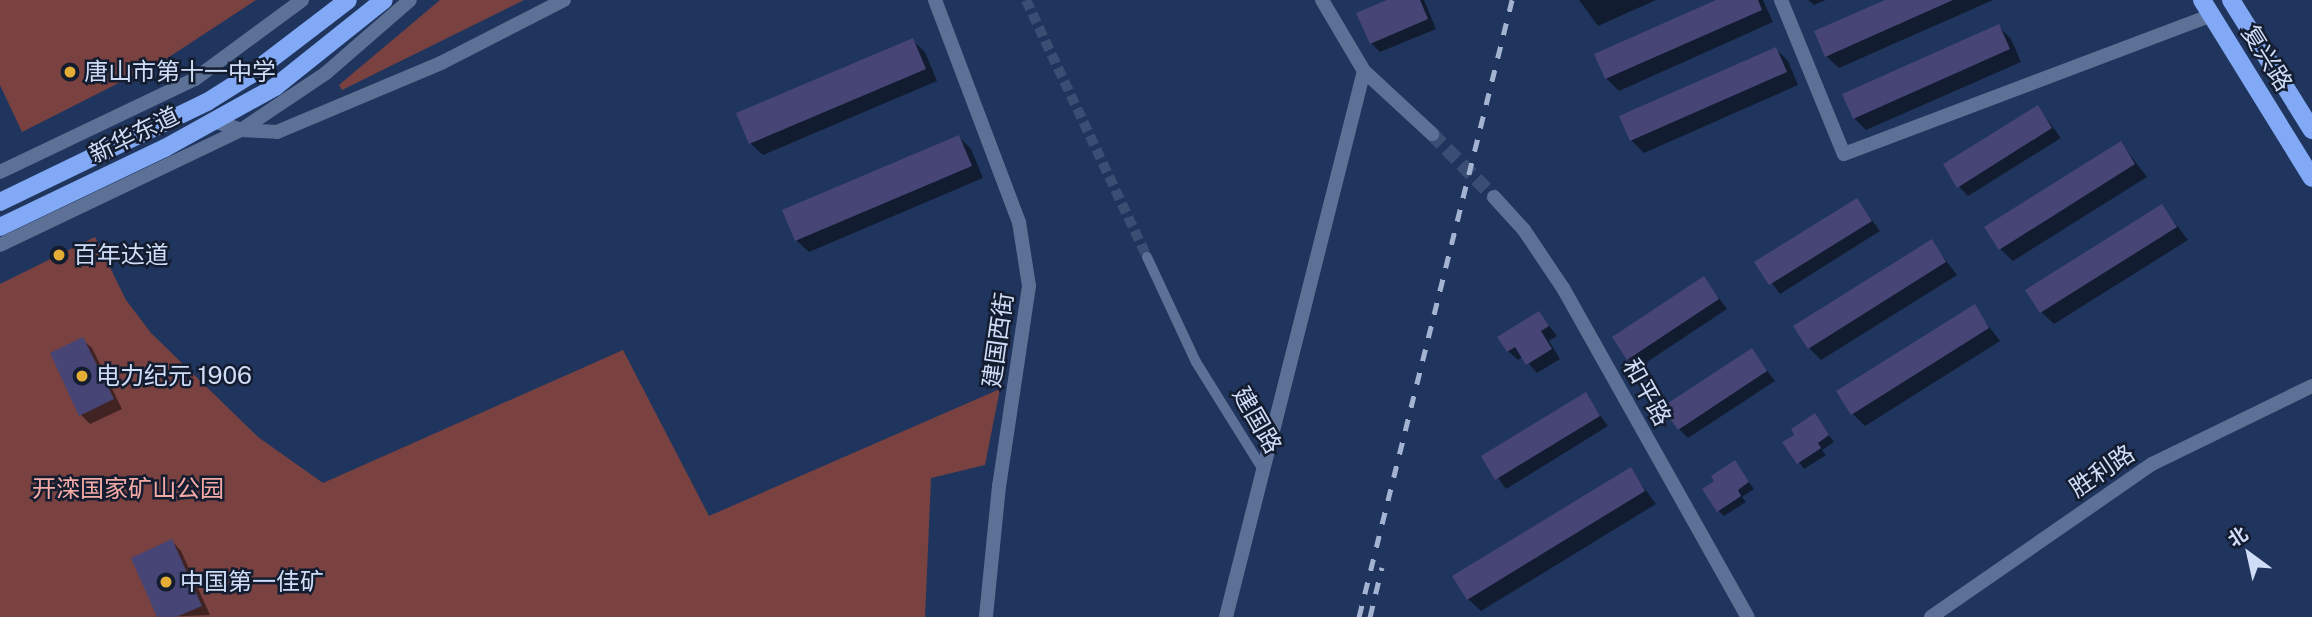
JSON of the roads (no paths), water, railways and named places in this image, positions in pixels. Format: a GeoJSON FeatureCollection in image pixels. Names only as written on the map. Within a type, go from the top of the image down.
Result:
{"type":"FeatureCollection","features":[{"type":"Feature","properties":{"kind":"main road","name":"新华东道"},"geometry":{"type":"LineString","coordinates":[[0,202],[207,102],[262,67],[348,0]]}},
{"type":"Feature","properties":{"kind":"main road","name":"新华东道"},"geometry":{"type":"LineString","coordinates":[[0,227],[217,122],[275,87],[384,0]]}},
{"type":"Feature","properties":{"kind":"main road","name":"复兴路"},"geometry":{"type":"LineString","coordinates":[[2231,0],[2312,130]]}},
{"type":"Feature","properties":{"kind":"main road","name":"复兴路"},"geometry":{"type":"LineString","coordinates":[[2206,8],[2312,178]]}},
{"type":"Feature","properties":{"kind":"street"},"geometry":{"type":"LineString","coordinates":[[0,172],[195,79],[302,0]]}},
{"type":"Feature","properties":{"kind":"street"},"geometry":{"type":"LineString","coordinates":[[0,245],[241,130],[326,74],[410,0]]}},
{"type":"Feature","properties":{"kind":"street"},"geometry":{"type":"LineString","coordinates":[[217,122],[241,130],[277,132],[441,63],[564,0]]}},
{"type":"Feature","properties":{"kind":"street","name":"建国西街"},"geometry":{"type":"LineString","coordinates":[[935,0],[1019,222],[1029,286],[999,486],[986,617]]}},
{"type":"Feature","properties":{"kind":"street"},"geometry":{"type":"LineString","coordinates":[[1322,0],[1364,71],[1432,134]]}},
{"type":"Feature","properties":{"kind":"street"},"geometry":{"type":"LineString","coordinates":[[1782,0],[1844,154],[2206,8]]}},
{"type":"Feature","properties":{"kind":"street"},"geometry":{"type":"LineString","coordinates":[[1262,468],[1364,71]]}},
{"type":"Feature","properties":{"kind":"street","name":"和平路"},"geometry":{"type":"LineString","coordinates":[[1493,197],[1524,230],[1563,288],[1748,617]]}},
{"type":"Feature","properties":{"kind":"street","name":"建国路"},"geometry":{"type":"LineString","coordinates":[[1147,257],[1196,362],[1262,468],[1226,617]]}},
{"type":"Feature","properties":{"kind":"street","name":"胜利路"},"geometry":{"type":"LineString","coordinates":[[1931,617],[2152,464],[2312,386]]}},
{"type":"Feature","properties":{"kind":"tunnel"},"geometry":{"type":"LineString","coordinates":[[1026,0],[1147,257]]}},
{"type":"Feature","properties":{"kind":"tunnel"},"geometry":{"type":"LineString","coordinates":[[1432,134],[1494,197]]}},
{"type":"Feature","properties":{"kind":"railway"},"geometry":{"type":"LineString","coordinates":[[1359,617],[1512,0]]}},
{"type":"Feature","properties":{"kind":"railway"},"geometry":{"type":"LineString","coordinates":[[1370,617],[1382,567]]}},
{"type":"Feature","properties":{"kind":"place","name":"唐山市第十一中学"},"geometry":{"type":"Point","coordinates":[70,72]}},
{"type":"Feature","properties":{"kind":"place","name":"百年达道"},"geometry":{"type":"Point","coordinates":[59,255]}},
{"type":"Feature","properties":{"kind":"place","name":"电力纪元 1906"},"geometry":{"type":"Point","coordinates":[82,376]}},
{"type":"Feature","properties":{"kind":"place","name":"中国第一佳矿"},"geometry":{"type":"Point","coordinates":[166,582]}},
{"type":"Feature","properties":{"kind":"park label","name":"开滦国家矿山公园"},"geometry":{"type":"Point","coordinates":[128,489]}}]}
